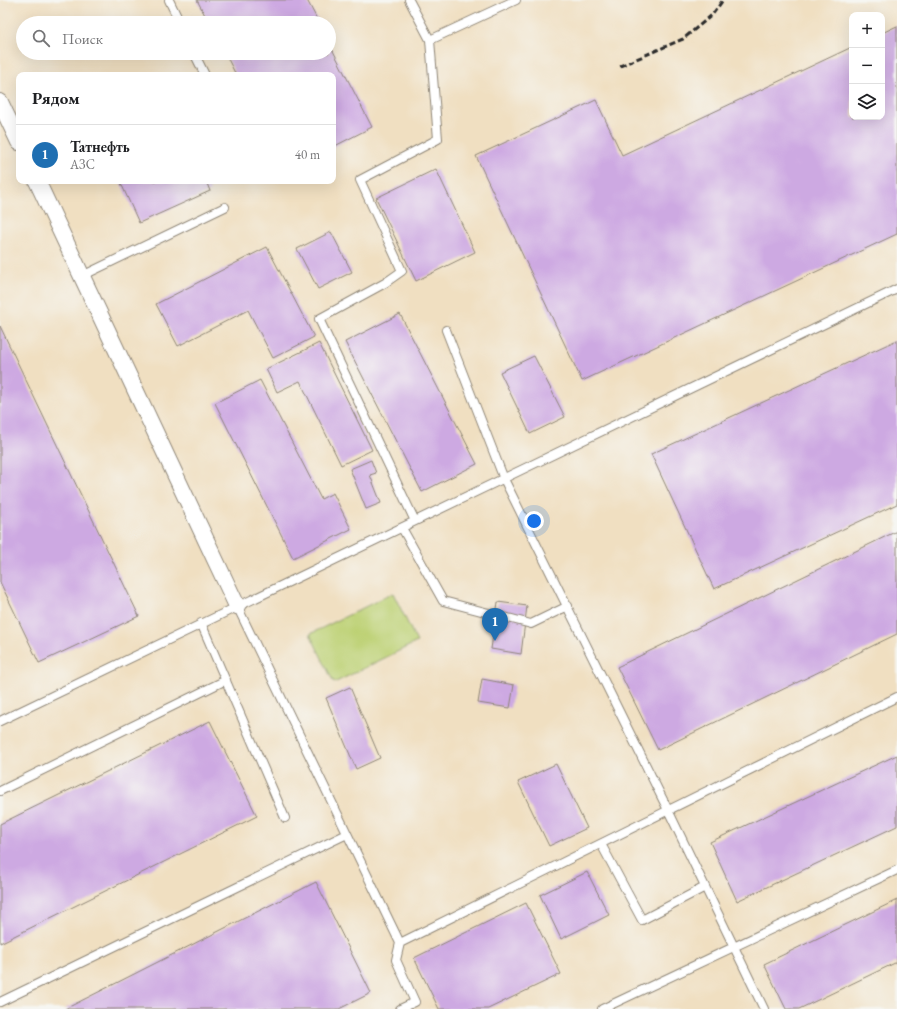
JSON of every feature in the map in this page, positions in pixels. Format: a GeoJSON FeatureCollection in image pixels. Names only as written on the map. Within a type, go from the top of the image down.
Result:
{"type":"FeatureCollection","features":[{"type":"Feature","properties":{"kind":"street"},"geometry":{"type":"LineString","coordinates":[[0,102],[16,136]]}},
{"type":"Feature","properties":{"kind":"street"},"geometry":{"type":"LineString","coordinates":[[40,184],[237,606]]}},
{"type":"Feature","properties":{"kind":"lane"},"geometry":{"type":"LineString","coordinates":[[169,0],[177,16]]}},
{"type":"Feature","properties":{"kind":"lane"},"geometry":{"type":"LineString","coordinates":[[410,0],[430,40],[438,139],[360,180],[402,271],[385,283],[319,319],[415,521]]}},
{"type":"Feature","properties":{"kind":"lane"},"geometry":{"type":"LineString","coordinates":[[430,40],[516,0]]}},
{"type":"Feature","properties":{"kind":"lane"},"geometry":{"type":"LineString","coordinates":[[198,60],[204,72]]}},
{"type":"Feature","properties":{"kind":"lane"},"geometry":{"type":"LineString","coordinates":[[82,276],[225,207]]}},
{"type":"Feature","properties":{"kind":"lane"},"geometry":{"type":"LineString","coordinates":[[0,721],[897,289]]}},
{"type":"Feature","properties":{"kind":"lane"},"geometry":{"type":"LineString","coordinates":[[446,330],[504,479],[568,606],[764,1009]]}},
{"type":"Feature","properties":{"kind":"lane"},"geometry":{"type":"LineString","coordinates":[[402,528],[443,601],[531,624],[568,606]]}},
{"type":"Feature","properties":{"kind":"lane"},"geometry":{"type":"LineString","coordinates":[[237,606],[400,943],[396,960],[415,1002],[400,1009]]}},
{"type":"Feature","properties":{"kind":"lane"},"geometry":{"type":"LineString","coordinates":[[201,623],[285,818]]}},
{"type":"Feature","properties":{"kind":"lane"},"geometry":{"type":"LineString","coordinates":[[0,791],[226,680]]}},
{"type":"Feature","properties":{"kind":"lane"},"geometry":{"type":"LineString","coordinates":[[400,943],[897,697]]}},
{"type":"Feature","properties":{"kind":"lane"},"geometry":{"type":"LineString","coordinates":[[0,1002],[347,834]]}},
{"type":"Feature","properties":{"kind":"lane"},"geometry":{"type":"LineString","coordinates":[[602,844],[642,920],[705,887]]}},
{"type":"Feature","properties":{"kind":"lane"},"geometry":{"type":"LineString","coordinates":[[602,1009],[897,870]]}},
{"type":"Feature","properties":{"kind":"green space"},"geometry":{"type":"Polygon","coordinates":[[[393,593],[417,642],[334,683],[310,634],[393,593]]]}},
{"type":"Feature","properties":{"kind":"building"},"geometry":{"type":"Polygon","coordinates":[[[197,0],[307,0],[315,16],[205,16],[197,0]]]}},
{"type":"Feature","properties":{"kind":"building"},"geometry":{"type":"Polygon","coordinates":[[[897,26],[897,234],[582,381],[476,156],[596,100],[622,155],[849,48],[849,120],[885,120],[885,32],[897,26]]]}},
{"type":"Feature","properties":{"kind":"building"},"geometry":{"type":"Polygon","coordinates":[[[336,57],[372,127],[336,145],[336,72],[234,72],[228,60],[336,60],[336,57]]]}},
{"type":"Feature","properties":{"kind":"building"},"geometry":{"type":"Polygon","coordinates":[[[436,169],[475,252],[416,281],[376,198],[436,169]]]}},
{"type":"Feature","properties":{"kind":"building"},"geometry":{"type":"Polygon","coordinates":[[[121,184],[207,184],[210,191],[139,223],[121,184]]]}},
{"type":"Feature","properties":{"kind":"building"},"geometry":{"type":"Polygon","coordinates":[[[331,232],[352,272],[318,289],[297,249],[331,232]]]}},
{"type":"Feature","properties":{"kind":"building"},"geometry":{"type":"Polygon","coordinates":[[[267,247],[314,337],[273,358],[248,310],[178,346],[156,304],[267,247]]]}},
{"type":"Feature","properties":{"kind":"building"},"geometry":{"type":"Polygon","coordinates":[[[400,314],[477,464],[422,492],[345,342],[400,314]]]}},
{"type":"Feature","properties":{"kind":"building"},"geometry":{"type":"Polygon","coordinates":[[[0,326],[139,616],[39,663],[0,582],[0,326]]]}},
{"type":"Feature","properties":{"kind":"building"},"geometry":{"type":"Polygon","coordinates":[[[897,340],[897,504],[714,589],[651,454],[897,340]]]}},
{"type":"Feature","properties":{"kind":"building"},"geometry":{"type":"Polygon","coordinates":[[[319,343],[372,450],[341,465],[300,381],[277,392],[266,369],[319,343]]]}},
{"type":"Feature","properties":{"kind":"building"},"geometry":{"type":"Polygon","coordinates":[[[534,356],[565,417],[530,434],[500,372],[534,356]]]}},
{"type":"Feature","properties":{"kind":"building"},"geometry":{"type":"Polygon","coordinates":[[[260,380],[321,499],[333,493],[351,529],[293,558],[215,403],[260,380]]]}},
{"type":"Feature","properties":{"kind":"building"},"geometry":{"type":"Polygon","coordinates":[[[371,460],[376,473],[370,475],[381,503],[366,509],[350,469],[371,460]]]}},
{"type":"Feature","properties":{"kind":"building"},"geometry":{"type":"Polygon","coordinates":[[[897,531],[897,634],[658,750],[617,667],[897,531]]]}},
{"type":"Feature","properties":{"kind":"building"},"geometry":{"type":"Polygon","coordinates":[[[498,602],[527,606],[521,654],[491,649],[498,602]]]}},
{"type":"Feature","properties":{"kind":"building"},"geometry":{"type":"Polygon","coordinates":[[[482,679],[514,685],[510,708],[478,703],[482,679]]]}},
{"type":"Feature","properties":{"kind":"building"},"geometry":{"type":"Polygon","coordinates":[[[350,687],[380,758],[356,769],[326,698],[350,687]]]}},
{"type":"Feature","properties":{"kind":"building"},"geometry":{"type":"Polygon","coordinates":[[[210,721],[257,816],[0,943],[0,824],[210,721]]]}},
{"type":"Feature","properties":{"kind":"building"},"geometry":{"type":"Polygon","coordinates":[[[897,755],[897,826],[737,901],[710,842],[897,755]]]}},
{"type":"Feature","properties":{"kind":"building"},"geometry":{"type":"Polygon","coordinates":[[[556,764],[587,828],[549,846],[518,782],[556,764]]]}},
{"type":"Feature","properties":{"kind":"building"},"geometry":{"type":"Polygon","coordinates":[[[587,872],[609,915],[561,939],[540,895],[587,872]]]}},
{"type":"Feature","properties":{"kind":"building"},"geometry":{"type":"Polygon","coordinates":[[[316,882],[371,993],[339,1009],[65,1009],[316,882]]]}},
{"type":"Feature","properties":{"kind":"building"},"geometry":{"type":"Polygon","coordinates":[[[897,900],[897,962],[799,1009],[786,1009],[764,964],[897,900]]]}},
{"type":"Feature","properties":{"kind":"building"},"geometry":{"type":"Polygon","coordinates":[[[526,903],[561,974],[488,1009],[439,1009],[414,958],[526,903]]]}},
{"type":"Feature","properties":{"kind":"railway"},"geometry":{"type":"LineString","coordinates":[[620,66],[683,39],[712,15],[723,0]]}},
{"type":"Feature","properties":{"kind":"place","name":"Татнефть"},"geometry":{"type":"Point","coordinates":[495,641]}}]}
